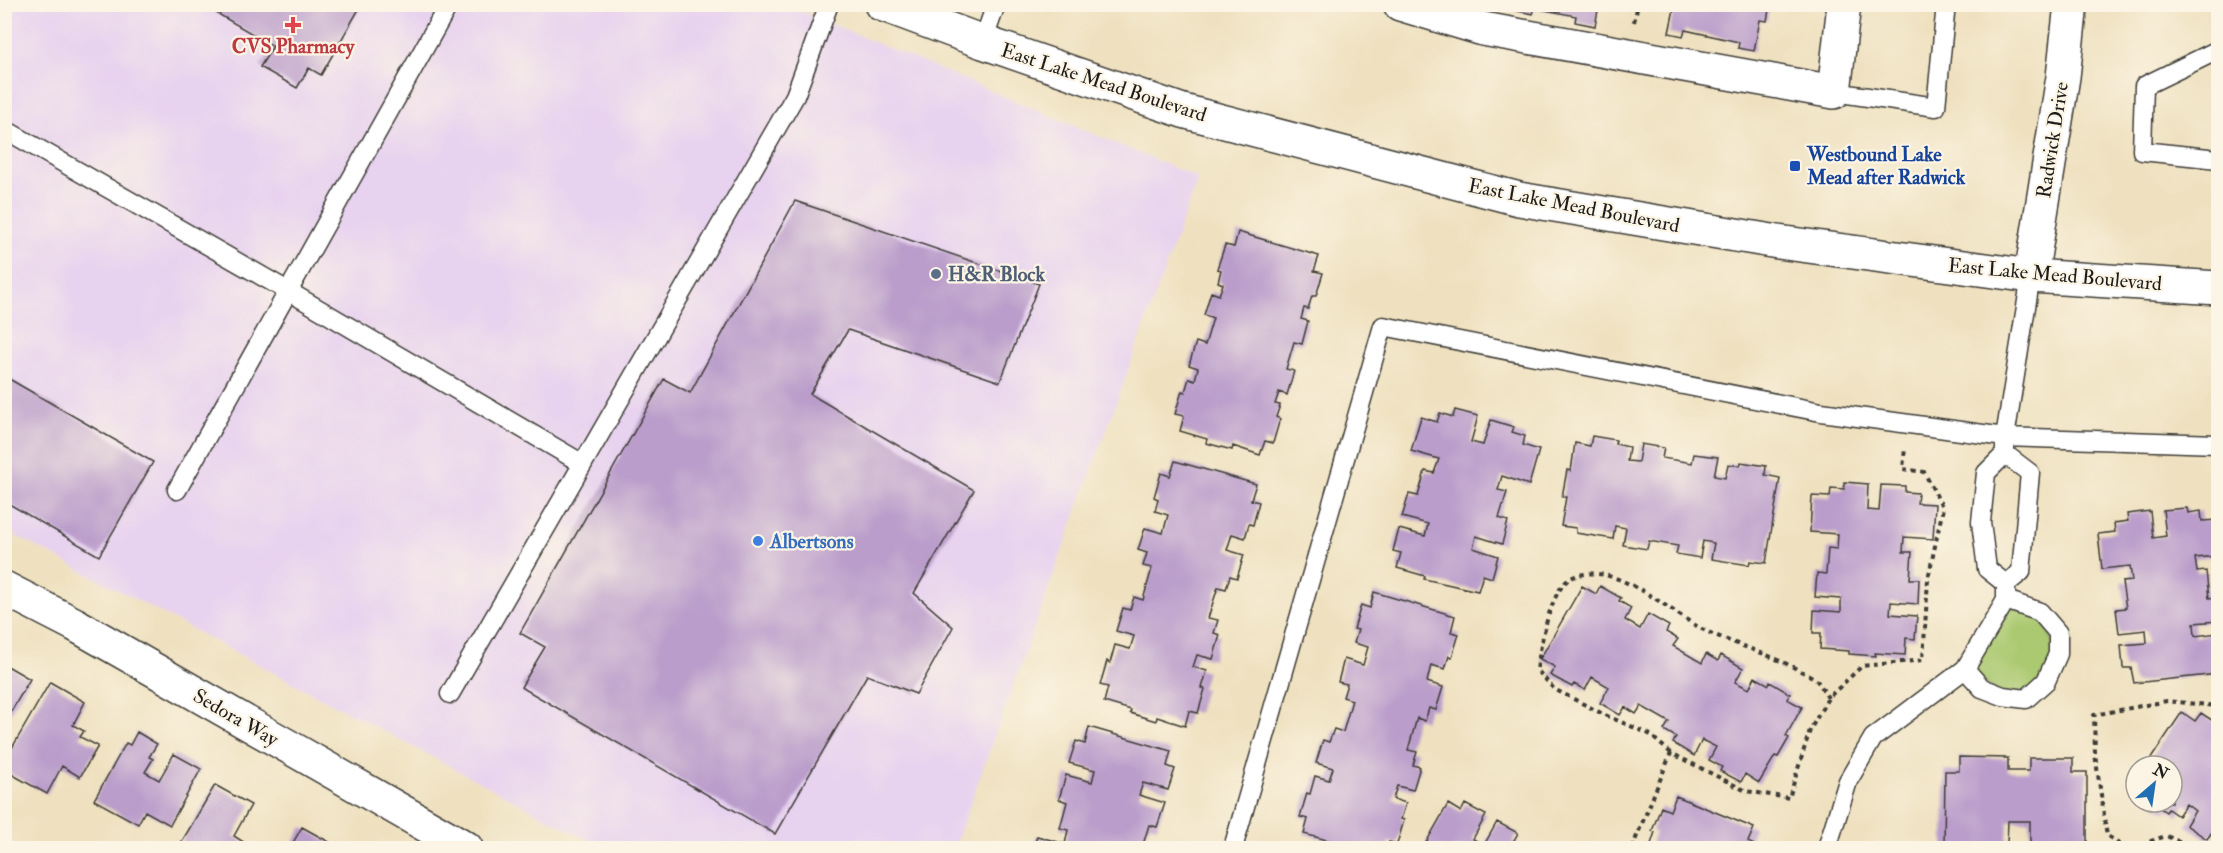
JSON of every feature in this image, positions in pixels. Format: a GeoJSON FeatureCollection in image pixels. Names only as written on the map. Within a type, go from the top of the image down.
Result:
{"type":"FeatureCollection","features":[{"type":"Feature","properties":{"kind":"main road","name":"East Lake Mead Boulevard"},"geometry":{"type":"LineString","coordinates":[[881,4],[1183,111],[1519,199],[1778,242],[2031,276],[2218,288]]}},
{"type":"Feature","properties":{"kind":"main road"},"geometry":{"type":"LineString","coordinates":[[1400,4],[1483,29],[1834,92],[1844,4]]}},
{"type":"Feature","properties":{"kind":"main road","name":"Radwick Drive"},"geometry":{"type":"LineString","coordinates":[[2031,276],[2063,77],[2071,4]]}},
{"type":"Feature","properties":{"kind":"main road","name":"Sedora Way"},"geometry":{"type":"LineString","coordinates":[[4,588],[74,624],[466,849]]}},
{"type":"Feature","properties":{"kind":"lane"},"geometry":{"type":"LineString","coordinates":[[177,490],[449,4]]}},
{"type":"Feature","properties":{"kind":"lane"},"geometry":{"type":"LineString","coordinates":[[450,694],[795,96],[829,4]]}},
{"type":"Feature","properties":{"kind":"lane"},"geometry":{"type":"LineString","coordinates":[[983,42],[996,4]]}},
{"type":"Feature","properties":{"kind":"lane"},"geometry":{"type":"LineString","coordinates":[[1834,92],[1936,107],[1946,4]]}},
{"type":"Feature","properties":{"kind":"lane"},"geometry":{"type":"LineString","coordinates":[[2218,50],[2144,86],[2142,151],[2218,159]]}},
{"type":"Feature","properties":{"kind":"lane"},"geometry":{"type":"LineString","coordinates":[[4,129],[288,291],[583,464]]}},
{"type":"Feature","properties":{"kind":"lane"},"geometry":{"type":"LineString","coordinates":[[1965,669],[1982,688],[2003,696],[2026,699],[2046,681],[2058,654],[2058,633],[2040,612],[2006,592],[1987,569],[1981,522],[1986,473],[2005,446],[2031,276]]}},
{"type":"Feature","properties":{"kind":"lane"},"geometry":{"type":"LineString","coordinates":[[1233,849],[1383,326],[1821,412],[1907,424],[2005,446],[2218,444]]}},
{"type":"Feature","properties":{"kind":"lane"},"geometry":{"type":"LineString","coordinates":[[1827,849],[1848,781],[1873,738],[1965,669],[2006,592],[2021,572],[2030,473],[2005,446]]}},
{"type":"Feature","properties":{"kind":"path"},"geometry":{"type":"LineString","coordinates":[[1828,698],[1816,680],[1778,659],[1702,629],[1633,584],[1610,577],[1585,574],[1570,579],[1559,588],[1540,642],[1537,670],[1554,689],[1649,734],[1671,753],[1746,791],[1789,798],[1810,730],[1828,698],[1862,666],[1923,660],[1928,579],[1943,508],[1924,472],[1903,469],[1907,424]]}},
{"type":"Feature","properties":{"kind":"path"},"geometry":{"type":"LineString","coordinates":[[2128,849],[2107,836],[2095,754],[2094,715],[2167,701],[2218,706]]}},
{"type":"Feature","properties":{"kind":"path"},"geometry":{"type":"LineString","coordinates":[[1632,849],[1671,753]]}},
{"type":"Feature","properties":{"kind":"path"},"geometry":{"type":"LineString","coordinates":[[2144,849],[2151,841],[2166,836],[2197,849]]}},
{"type":"Feature","properties":{"kind":"shaded area"},"geometry":{"type":"Polygon","coordinates":[[[4,5],[786,5],[1198,178],[954,848],[604,848],[5,530],[4,5]]]}},
{"type":"Feature","properties":{"kind":"green space"},"geometry":{"type":"Polygon","coordinates":[[[2006,600],[2040,612],[2058,654],[2026,699],[2003,696],[1965,669],[2006,600]]]}},
{"type":"Feature","properties":{"kind":"building","name":"CVS Pharmacy"},"geometry":{"type":"Polygon","coordinates":[[[201,4],[362,4],[321,75],[309,68],[297,88],[260,67],[273,46],[201,4]]]}},
{"type":"Feature","properties":{"kind":"building"},"geometry":{"type":"Polygon","coordinates":[[[1675,4],[1770,4],[1767,21],[1760,20],[1754,51],[1738,48],[1739,42],[1685,30],[1683,36],[1669,33],[1675,4]]]}},
{"type":"Feature","properties":{"kind":"building"},"geometry":{"type":"Polygon","coordinates":[[[1514,5],[1599,5],[1595,26],[1575,22],[1576,16],[1535,8],[1533,14],[1513,10],[1514,5]]]}},
{"type":"Feature","properties":{"kind":"building","name":"Albertsons"},"geometry":{"type":"Polygon","coordinates":[[[795,201],[1039,284],[1000,382],[848,330],[810,394],[974,490],[914,593],[953,627],[916,694],[867,675],[775,834],[521,687],[545,647],[520,633],[664,379],[690,393],[795,201]]]}},
{"type":"Feature","properties":{"kind":"building"},"geometry":{"type":"Polygon","coordinates":[[[1238,232],[1319,256],[1314,271],[1323,273],[1316,296],[1312,296],[1308,309],[1304,308],[1301,319],[1308,321],[1302,344],[1294,342],[1286,369],[1294,371],[1287,395],[1279,392],[1275,404],[1280,405],[1276,417],[1280,419],[1273,443],[1265,441],[1260,455],[1233,446],[1232,450],[1206,443],[1207,439],[1180,431],[1184,416],[1175,414],[1182,391],[1185,392],[1189,378],[1195,380],[1198,368],[1189,365],[1196,342],[1205,345],[1213,318],[1204,315],[1211,292],[1219,295],[1223,284],[1218,282],[1221,270],[1217,269],[1225,245],[1234,247],[1238,232]]]}},
{"type":"Feature","properties":{"kind":"building"},"geometry":{"type":"Polygon","coordinates":[[[4,376],[153,462],[99,556],[4,501],[4,376]]]}},
{"type":"Feature","properties":{"kind":"building"},"geometry":{"type":"Polygon","coordinates":[[[1455,410],[1478,416],[1471,442],[1483,445],[1491,420],[1514,427],[1512,432],[1525,436],[1523,445],[1539,450],[1529,485],[1502,476],[1498,490],[1507,492],[1499,518],[1508,521],[1502,544],[1476,536],[1473,548],[1498,556],[1492,578],[1483,575],[1478,591],[1424,579],[1425,576],[1397,568],[1401,553],[1393,551],[1399,529],[1425,536],[1428,524],[1402,517],[1409,494],[1418,496],[1425,471],[1434,473],[1439,459],[1411,451],[1421,417],[1437,422],[1440,413],[1453,417],[1455,410]]]}},
{"type":"Feature","properties":{"kind":"building"},"geometry":{"type":"Polygon","coordinates":[[[1592,436],[1616,440],[1615,444],[1629,447],[1627,461],[1638,462],[1641,444],[1664,448],[1662,458],[1692,463],[1694,454],[1718,457],[1714,476],[1725,478],[1728,464],[1740,466],[1741,462],[1766,466],[1765,475],[1780,478],[1766,563],[1750,561],[1749,565],[1711,559],[1714,543],[1703,541],[1700,558],[1676,554],[1678,546],[1649,541],[1647,549],[1623,545],[1626,528],[1615,526],[1613,539],[1576,533],[1576,528],[1561,526],[1566,497],[1562,497],[1567,470],[1571,471],[1575,443],[1590,446],[1592,436]]]}},
{"type":"Feature","properties":{"kind":"building"},"geometry":{"type":"Polygon","coordinates":[[[1175,461],[1256,484],[1251,500],[1259,502],[1253,525],[1249,524],[1245,538],[1232,534],[1227,550],[1244,555],[1237,578],[1230,576],[1226,589],[1218,587],[1208,618],[1218,620],[1214,633],[1220,635],[1213,659],[1197,655],[1193,667],[1207,671],[1202,688],[1205,689],[1198,713],[1189,711],[1185,726],[1157,717],[1156,721],[1104,702],[1108,687],[1100,685],[1107,661],[1110,663],[1115,645],[1130,649],[1134,636],[1116,631],[1123,608],[1130,610],[1134,597],[1143,600],[1152,568],[1143,566],[1147,553],[1138,550],[1145,528],[1163,533],[1168,515],[1155,511],[1158,499],[1154,497],[1161,473],[1170,476],[1175,461]]]}},
{"type":"Feature","properties":{"kind":"building"},"geometry":{"type":"Polygon","coordinates":[[[1844,482],[1868,484],[1867,510],[1879,511],[1881,485],[1905,486],[1905,492],[1918,493],[1917,503],[1935,504],[1933,539],[1904,537],[1903,552],[1912,552],[1910,579],[1919,579],[1918,604],[1891,602],[1890,614],[1917,616],[1915,639],[1906,638],[1905,655],[1875,653],[1876,656],[1820,649],[1821,633],[1813,633],[1814,610],[1841,612],[1841,599],[1815,597],[1817,573],[1826,574],[1828,548],[1837,549],[1838,534],[1810,532],[1812,496],[1830,497],[1831,488],[1844,489],[1844,482]]]}},
{"type":"Feature","properties":{"kind":"building"},"geometry":{"type":"Polygon","coordinates":[[[2187,508],[2188,513],[2201,511],[2202,521],[2218,520],[2218,556],[2195,558],[2197,572],[2206,571],[2209,598],[2218,597],[2218,621],[2194,623],[2195,636],[2218,633],[2218,656],[2216,656],[2218,674],[2134,683],[2131,668],[2123,668],[2121,645],[2147,643],[2146,630],[2119,633],[2116,609],[2126,608],[2122,582],[2132,581],[2130,566],[2102,569],[2098,534],[2115,532],[2114,523],[2128,521],[2127,514],[2150,511],[2153,538],[2166,536],[2163,510],[2187,508]]]}},
{"type":"Feature","properties":{"kind":"building"},"geometry":{"type":"Polygon","coordinates":[[[1582,586],[1596,594],[1600,586],[1621,598],[1619,601],[1631,608],[1625,620],[1640,629],[1648,614],[1669,626],[1666,632],[1678,639],[1673,646],[1702,663],[1706,654],[1718,661],[1721,655],[1743,668],[1735,682],[1749,689],[1755,677],[1769,685],[1770,682],[1790,694],[1787,699],[1802,707],[1786,736],[1789,738],[1759,783],[1745,774],[1741,782],[1720,771],[1722,767],[1709,760],[1716,747],[1702,740],[1694,756],[1673,743],[1676,737],[1664,730],[1669,722],[1641,706],[1636,714],[1625,707],[1620,715],[1600,703],[1609,687],[1592,677],[1585,690],[1574,684],[1572,687],[1550,675],[1555,667],[1540,659],[1582,586]]]}},
{"type":"Feature","properties":{"kind":"building"},"geometry":{"type":"Polygon","coordinates":[[[1374,592],[1455,616],[1451,632],[1459,634],[1452,657],[1449,656],[1445,669],[1431,665],[1427,682],[1443,687],[1436,710],[1429,708],[1425,721],[1417,718],[1408,750],[1417,752],[1413,765],[1420,767],[1413,790],[1397,786],[1393,799],[1406,803],[1397,844],[1389,842],[1387,848],[1343,848],[1330,845],[1331,841],[1304,834],[1308,819],[1300,817],[1315,776],[1329,780],[1333,768],[1316,763],[1323,740],[1329,742],[1334,729],[1343,732],[1352,700],[1343,697],[1347,684],[1338,682],[1344,659],[1363,665],[1368,647],[1354,643],[1358,630],[1354,629],[1361,605],[1370,608],[1374,592]]]}},
{"type":"Feature","properties":{"kind":"building"},"geometry":{"type":"Polygon","coordinates":[[[4,664],[30,679],[4,724],[4,664]]]}},
{"type":"Feature","properties":{"kind":"building"},"geometry":{"type":"Polygon","coordinates":[[[50,682],[85,702],[73,725],[84,731],[80,737],[98,746],[80,777],[62,766],[47,794],[4,770],[4,762],[50,682]]]}},
{"type":"Feature","properties":{"kind":"building"},"geometry":{"type":"Polygon","coordinates":[[[2182,712],[2195,721],[2201,713],[2218,724],[2218,836],[2212,832],[2207,839],[2186,825],[2195,811],[2186,804],[2184,807],[2184,754],[2154,754],[2182,712]]]}},
{"type":"Feature","properties":{"kind":"building"},"geometry":{"type":"Polygon","coordinates":[[[1089,727],[1171,751],[1167,766],[1175,769],[1168,790],[1143,783],[1139,795],[1165,803],[1157,827],[1149,825],[1142,848],[1033,848],[1037,836],[1065,844],[1068,830],[1060,828],[1067,802],[1059,799],[1066,775],[1092,782],[1095,770],[1069,763],[1076,741],[1085,744],[1089,727]]]}},
{"type":"Feature","properties":{"kind":"building"},"geometry":{"type":"Polygon","coordinates":[[[137,732],[157,744],[149,757],[153,759],[145,772],[159,780],[174,754],[201,769],[170,825],[145,811],[138,824],[94,800],[126,743],[130,745],[137,732]]]}},
{"type":"Feature","properties":{"kind":"building"},"geometry":{"type":"Polygon","coordinates":[[[1959,757],[2008,758],[2008,771],[2029,771],[2029,758],[2073,758],[2073,772],[2087,772],[2087,848],[1944,848],[1945,771],[1959,771],[1959,757]],[[2008,821],[2007,843],[2030,843],[2030,821],[2008,821]]]}},
{"type":"Feature","properties":{"kind":"building"},"geometry":{"type":"Polygon","coordinates":[[[215,785],[251,805],[234,836],[245,843],[241,848],[178,848],[215,785]]]}},
{"type":"Feature","properties":{"kind":"building"},"geometry":{"type":"Polygon","coordinates":[[[1676,796],[1754,828],[1748,842],[1756,846],[1755,848],[1662,848],[1651,844],[1655,832],[1652,831],[1661,807],[1670,811],[1676,796]]]}},
{"type":"Feature","properties":{"kind":"building"},"geometry":{"type":"Polygon","coordinates":[[[1448,804],[1461,812],[1465,804],[1486,815],[1473,839],[1484,845],[1497,822],[1518,833],[1513,842],[1526,848],[1423,848],[1448,804]]]}},
{"type":"Feature","properties":{"kind":"building"},"geometry":{"type":"Polygon","coordinates":[[[302,827],[340,848],[290,848],[302,827]]]}},
{"type":"Feature","properties":{"kind":"place","name":"CVS Pharmacy"},"geometry":{"type":"Point","coordinates":[293,25]}},
{"type":"Feature","properties":{"kind":"place","name":"Westbound Lake Mead after Radwick"},"geometry":{"type":"Point","coordinates":[1795,166]}},
{"type":"Feature","properties":{"kind":"place","name":"H&R Block"},"geometry":{"type":"Point","coordinates":[936,274]}},
{"type":"Feature","properties":{"kind":"place","name":"Albertsons"},"geometry":{"type":"Point","coordinates":[758,541]}}]}
